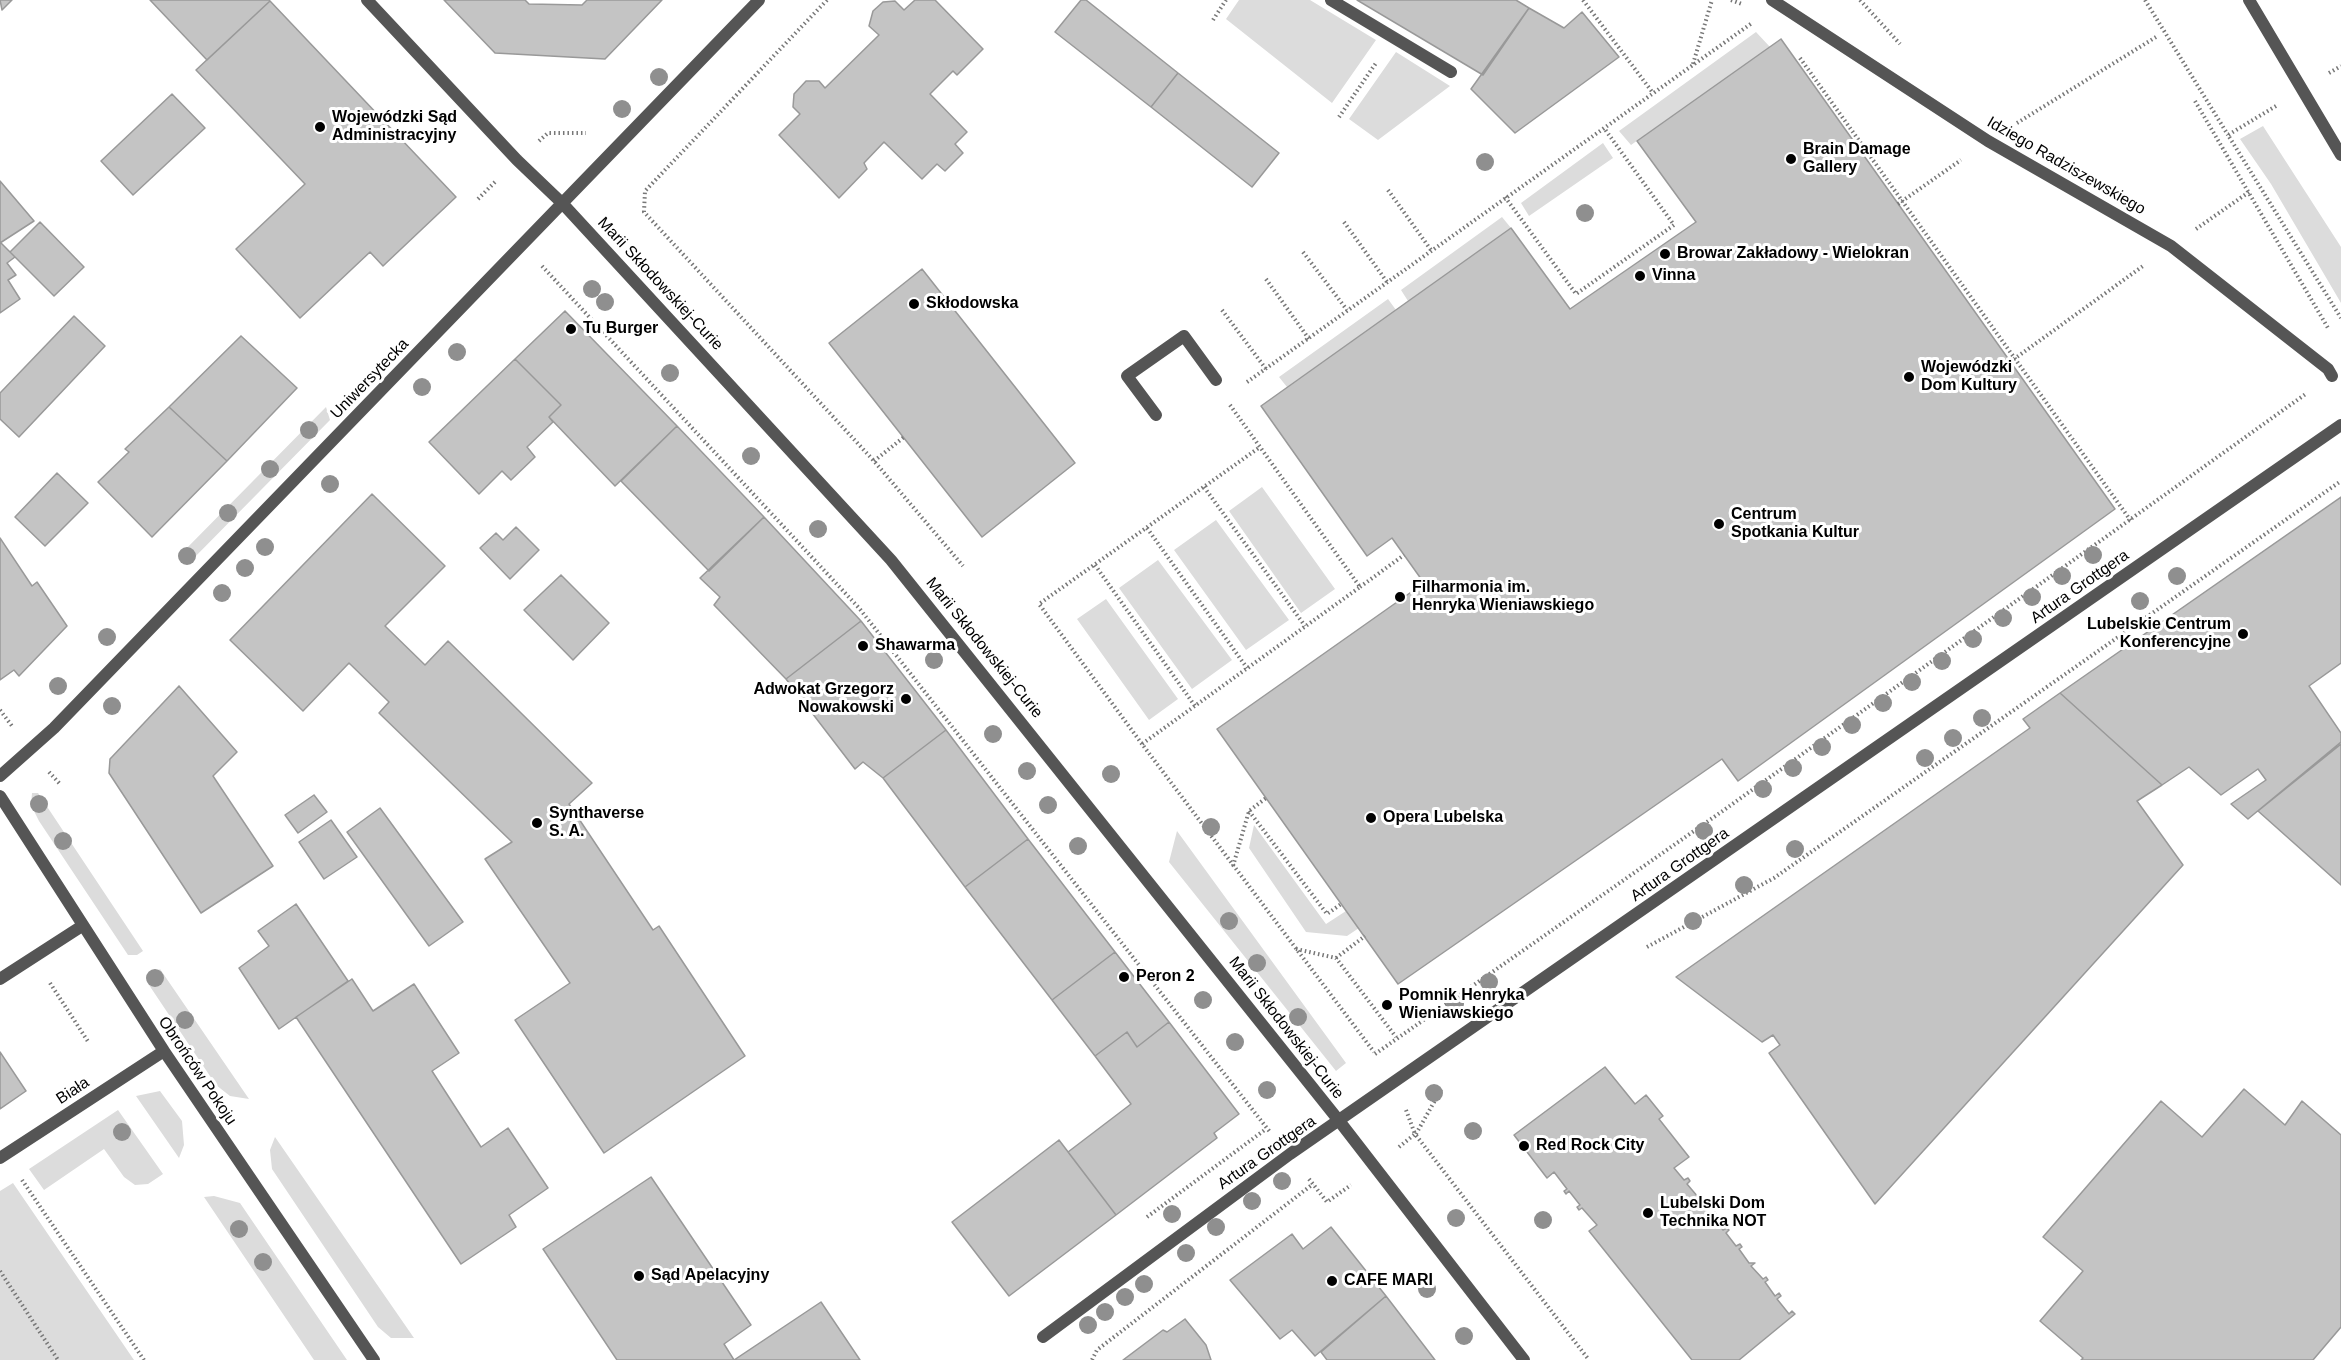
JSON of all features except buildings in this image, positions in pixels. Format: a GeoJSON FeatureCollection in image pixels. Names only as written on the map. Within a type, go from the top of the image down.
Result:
{"type":"FeatureCollection","features":[{"type":"Feature","properties":{"kind":"street","name":"Marii Skłodowskiej-Curie"},"geometry":{"type":"LineString","coordinates":[[366,0],[517,160],[563,204],[891,560],[1340,1122],[1524,1360]]}},
{"type":"Feature","properties":{"kind":"street","name":"Uniwersytecka"},"geometry":{"type":"LineString","coordinates":[[0,776],[54,728],[759,0]]}},
{"type":"Feature","properties":{"kind":"street"},"geometry":{"type":"LineString","coordinates":[[1331,0],[1451,72]]}},
{"type":"Feature","properties":{"kind":"street"},"geometry":{"type":"LineString","coordinates":[[2249,0],[2341,154]]}},
{"type":"Feature","properties":{"kind":"street","name":"Idziego Radziszewskiego"},"geometry":{"type":"LineString","coordinates":[[1774,2],[1988,141],[2171,246],[2328,369],[2332,376]]}},
{"type":"Feature","properties":{"kind":"street"},"geometry":{"type":"LineString","coordinates":[[1156,415],[1127,376],[1184,336],[1216,380]]}},
{"type":"Feature","properties":{"kind":"street","name":"Artura Grottgera"},"geometry":{"type":"LineString","coordinates":[[1043,1337],[1290,1154],[1340,1122],[2341,425]]}},
{"type":"Feature","properties":{"kind":"street","name":"Obrońców Pokoju"},"geometry":{"type":"LineString","coordinates":[[0,796],[164,1051],[374,1360]]}},
{"type":"Feature","properties":{"kind":"street"},"geometry":{"type":"LineString","coordinates":[[0,979],[82,926]]}},
{"type":"Feature","properties":{"kind":"street","name":"Biała"},"geometry":{"type":"LineString","coordinates":[[2,1156],[164,1051]]}},
{"type":"Feature","properties":{"kind":"path"},"geometry":{"type":"LineString","coordinates":[[827,0],[645,191],[644,212],[874,461],[963,566]]}},
{"type":"Feature","properties":{"kind":"path"},"geometry":{"type":"LineString","coordinates":[[1213,20],[1227,0]]}},
{"type":"Feature","properties":{"kind":"path"},"geometry":{"type":"LineString","coordinates":[[1583,0],[1653,93]]}},
{"type":"Feature","properties":{"kind":"path"},"geometry":{"type":"LineString","coordinates":[[1692,65],[1712,0]]}},
{"type":"Feature","properties":{"kind":"path"},"geometry":{"type":"LineString","coordinates":[[2145,0],[2341,318]]}},
{"type":"Feature","properties":{"kind":"path"},"geometry":{"type":"LineString","coordinates":[[1237,389],[1692,65],[1774,2]]}},
{"type":"Feature","properties":{"kind":"path"},"geometry":{"type":"LineString","coordinates":[[1898,204],[1988,141],[2156,37]]}},
{"type":"Feature","properties":{"kind":"path"},"geometry":{"type":"LineString","coordinates":[[1339,117],[1394,38]]}},
{"type":"Feature","properties":{"kind":"path"},"geometry":{"type":"LineString","coordinates":[[1798,55],[1902,200],[2012,360],[2131,521]]}},
{"type":"Feature","properties":{"kind":"path"},"geometry":{"type":"LineString","coordinates":[[2195,101],[2330,330]]}},
{"type":"Feature","properties":{"kind":"path"},"geometry":{"type":"LineString","coordinates":[[2228,135],[2255,119]]}},
{"type":"Feature","properties":{"kind":"path"},"geometry":{"type":"LineString","coordinates":[[1505,197],[1576,294],[1674,225],[1604,128]]}},
{"type":"Feature","properties":{"kind":"path"},"geometry":{"type":"LineString","coordinates":[[1388,190],[1431,250]]}},
{"type":"Feature","properties":{"kind":"path"},"geometry":{"type":"LineString","coordinates":[[2012,360],[2249,192]]}},
{"type":"Feature","properties":{"kind":"path"},"geometry":{"type":"LineString","coordinates":[[1344,222],[1387,282]]}},
{"type":"Feature","properties":{"kind":"path"},"geometry":{"type":"LineString","coordinates":[[522,246],[859,608],[1267,1128]]}},
{"type":"Feature","properties":{"kind":"path"},"geometry":{"type":"LineString","coordinates":[[1304,252],[1347,310]]}},
{"type":"Feature","properties":{"kind":"path"},"geometry":{"type":"LineString","coordinates":[[1266,279],[1309,339]]}},
{"type":"Feature","properties":{"kind":"path"},"geometry":{"type":"LineString","coordinates":[[1222,309],[1266,369]]}},
{"type":"Feature","properties":{"kind":"path"},"geometry":{"type":"LineString","coordinates":[[1374,1052],[1714,817],[2332,376]]}},
{"type":"Feature","properties":{"kind":"path"},"geometry":{"type":"LineString","coordinates":[[1224,398],[1360,587]]}},
{"type":"Feature","properties":{"kind":"path"},"geometry":{"type":"LineString","coordinates":[[874,461],[904,437]]}},
{"type":"Feature","properties":{"kind":"path"},"geometry":{"type":"LineString","coordinates":[[1260,447],[1039,604],[1396,1083],[1415,1134],[1447,1081]]}},
{"type":"Feature","properties":{"kind":"path"},"geometry":{"type":"LineString","coordinates":[[1641,951],[1774,878],[2341,480]]}},
{"type":"Feature","properties":{"kind":"path"},"geometry":{"type":"LineString","coordinates":[[1204,487],[1305,626]]}},
{"type":"Feature","properties":{"kind":"path"},"geometry":{"type":"LineString","coordinates":[[1148,528],[1247,668]]}},
{"type":"Feature","properties":{"kind":"path"},"geometry":{"type":"LineString","coordinates":[[1142,744],[1404,555]]}},
{"type":"Feature","properties":{"kind":"path"},"geometry":{"type":"LineString","coordinates":[[1095,566],[1196,706]]}},
{"type":"Feature","properties":{"kind":"path"},"geometry":{"type":"LineString","coordinates":[[1233,867],[1249,811],[1266,798]]}},
{"type":"Feature","properties":{"kind":"path"},"geometry":{"type":"LineString","coordinates":[[1249,811],[1327,914],[1341,904]]}},
{"type":"Feature","properties":{"kind":"path"},"geometry":{"type":"LineString","coordinates":[[1336,958],[1365,936]]}},
{"type":"Feature","properties":{"kind":"path"},"geometry":{"type":"LineString","coordinates":[[1295,948],[1336,958],[1396,1037]]}},
{"type":"Feature","properties":{"kind":"path"},"geometry":{"type":"LineString","coordinates":[[33,957],[89,1043]]}},
{"type":"Feature","properties":{"kind":"path"},"geometry":{"type":"LineString","coordinates":[[2,1156],[144,1360]]}},
{"type":"Feature","properties":{"kind":"path"},"geometry":{"type":"LineString","coordinates":[[1092,1360],[1097,1350],[1313,1184]]}},
{"type":"Feature","properties":{"kind":"path"},"geometry":{"type":"LineString","coordinates":[[0,1270],[58,1360]]}},
{"type":"Feature","properties":{"kind":"shaded area"},"geometry":{"type":"Polygon","coordinates":[[[1239,0],[1310,0],[1376,40],[1332,103],[1226,19],[1239,0]]]}},
{"type":"Feature","properties":{"kind":"shaded area"},"geometry":{"type":"Polygon","coordinates":[[[1756,32],[1770,47],[1631,145],[1619,131],[1756,32]]]}},
{"type":"Feature","properties":{"kind":"shaded area"},"geometry":{"type":"Polygon","coordinates":[[[1396,52],[1450,86],[1378,140],[1349,119],[1396,52]]]}},
{"type":"Feature","properties":{"kind":"shaded area"},"geometry":{"type":"Polygon","coordinates":[[[2263,126],[2341,247],[2341,303],[2271,184],[2240,139],[2263,126]]]}},
{"type":"Feature","properties":{"kind":"shaded area"},"geometry":{"type":"Polygon","coordinates":[[[1603,143],[1613,158],[1529,216],[1521,203],[1603,143]]]}},
{"type":"Feature","properties":{"kind":"shaded area"},"geometry":{"type":"Polygon","coordinates":[[[1502,217],[1511,228],[1408,301],[1401,290],[1502,217]]]}},
{"type":"Feature","properties":{"kind":"shaded area"},"geometry":{"type":"Polygon","coordinates":[[[1388,299],[1396,310],[1287,387],[1279,377],[1388,299]]]}},
{"type":"Feature","properties":{"kind":"shaded area"},"geometry":{"type":"Polygon","coordinates":[[[326,407],[330,420],[188,564],[179,556],[326,407]]]}},
{"type":"Feature","properties":{"kind":"shaded area"},"geometry":{"type":"Polygon","coordinates":[[[1262,487],[1335,589],[1301,613],[1229,511],[1262,487]]]}},
{"type":"Feature","properties":{"kind":"shaded area"},"geometry":{"type":"Polygon","coordinates":[[[1216,520],[1289,620],[1246,650],[1174,550],[1216,520]]]}},
{"type":"Feature","properties":{"kind":"shaded area"},"geometry":{"type":"Polygon","coordinates":[[[1158,560],[1232,660],[1192,689],[1119,588],[1158,560]]]}},
{"type":"Feature","properties":{"kind":"shaded area"},"geometry":{"type":"Polygon","coordinates":[[[1106,599],[1178,699],[1149,720],[1077,619],[1106,599]]]}},
{"type":"Feature","properties":{"kind":"shaded area"},"geometry":{"type":"Polygon","coordinates":[[[32,793],[38,793],[143,951],[137,955],[128,955],[39,821],[31,805],[32,793]]]}},
{"type":"Feature","properties":{"kind":"shaded area"},"geometry":{"type":"Polygon","coordinates":[[[1254,825],[1326,924],[1346,911],[1359,928],[1347,936],[1306,932],[1249,848],[1254,825]]]}},
{"type":"Feature","properties":{"kind":"shaded area"},"geometry":{"type":"Polygon","coordinates":[[[1177,831],[1346,1063],[1336,1071],[1169,862],[1177,831]]]}},
{"type":"Feature","properties":{"kind":"shaded area"},"geometry":{"type":"Polygon","coordinates":[[[160,969],[249,1099],[230,1096],[216,1085],[147,982],[160,969]]]}},
{"type":"Feature","properties":{"kind":"shaded area"},"geometry":{"type":"Polygon","coordinates":[[[160,1091],[182,1121],[184,1145],[179,1158],[136,1096],[160,1091]]]}},
{"type":"Feature","properties":{"kind":"shaded area"},"geometry":{"type":"Polygon","coordinates":[[[118,1110],[163,1174],[148,1184],[135,1185],[124,1177],[104,1149],[44,1190],[29,1169],[118,1110]]]}},
{"type":"Feature","properties":{"kind":"shaded area"},"geometry":{"type":"Polygon","coordinates":[[[275,1137],[414,1338],[391,1338],[378,1327],[272,1169],[270,1150],[275,1137]]]}},
{"type":"Feature","properties":{"kind":"shaded area"},"geometry":{"type":"Polygon","coordinates":[[[13,1183],[134,1360],[0,1360],[0,1191],[13,1183]]]}},
{"type":"Feature","properties":{"kind":"shaded area"},"geometry":{"type":"Polygon","coordinates":[[[214,1196],[240,1203],[347,1360],[314,1360],[204,1197],[214,1196]]]}},
{"type":"Feature","properties":{"kind":"place","name":"Wojewódzki Sąd Administracyjny"},"geometry":{"type":"Point","coordinates":[320,127]}},
{"type":"Feature","properties":{"kind":"place","name":"Brain Damage Gallery"},"geometry":{"type":"Point","coordinates":[1791,159]}},
{"type":"Feature","properties":{"kind":"place","name":"Browar Zakładowy - Wielokran"},"geometry":{"type":"Point","coordinates":[1665,254]}},
{"type":"Feature","properties":{"kind":"place","name":"Vinna"},"geometry":{"type":"Point","coordinates":[1640,276]}},
{"type":"Feature","properties":{"kind":"place","name":"Skłodowska"},"geometry":{"type":"Point","coordinates":[914,304]}},
{"type":"Feature","properties":{"kind":"place","name":"Tu Burger"},"geometry":{"type":"Point","coordinates":[571,329]}},
{"type":"Feature","properties":{"kind":"place","name":"Wojewódzki Dom Kultury"},"geometry":{"type":"Point","coordinates":[1909,377]}},
{"type":"Feature","properties":{"kind":"place","name":"Centrum Spotkania Kultur"},"geometry":{"type":"Point","coordinates":[1719,524]}},
{"type":"Feature","properties":{"kind":"place","name":"Filharmonia im. Henryka Wieniawskiego"},"geometry":{"type":"Point","coordinates":[1400,597]}},
{"type":"Feature","properties":{"kind":"place","name":"Lubelskie Centrum Konferencyjne"},"geometry":{"type":"Point","coordinates":[2243,634]}},
{"type":"Feature","properties":{"kind":"place","name":"Shawarma"},"geometry":{"type":"Point","coordinates":[863,646]}},
{"type":"Feature","properties":{"kind":"place","name":"Adwokat Grzegorz Nowakowski"},"geometry":{"type":"Point","coordinates":[906,699]}},
{"type":"Feature","properties":{"kind":"place","name":"Opera Lubelska"},"geometry":{"type":"Point","coordinates":[1371,818]}},
{"type":"Feature","properties":{"kind":"place","name":"Synthaverse S. A."},"geometry":{"type":"Point","coordinates":[537,823]}},
{"type":"Feature","properties":{"kind":"place","name":"Peron 2"},"geometry":{"type":"Point","coordinates":[1124,977]}},
{"type":"Feature","properties":{"kind":"place","name":"Pomnik Henryka Wieniawskiego"},"geometry":{"type":"Point","coordinates":[1387,1005]}},
{"type":"Feature","properties":{"kind":"place","name":"Red Rock City"},"geometry":{"type":"Point","coordinates":[1524,1146]}},
{"type":"Feature","properties":{"kind":"place","name":"Lubelski Dom Technika NOT"},"geometry":{"type":"Point","coordinates":[1648,1213]}},
{"type":"Feature","properties":{"kind":"place","name":"Sąd Apelacyjny"},"geometry":{"type":"Point","coordinates":[639,1276]}},
{"type":"Feature","properties":{"kind":"place","name":"CAFE MARI"},"geometry":{"type":"Point","coordinates":[1332,1281]}}]}
